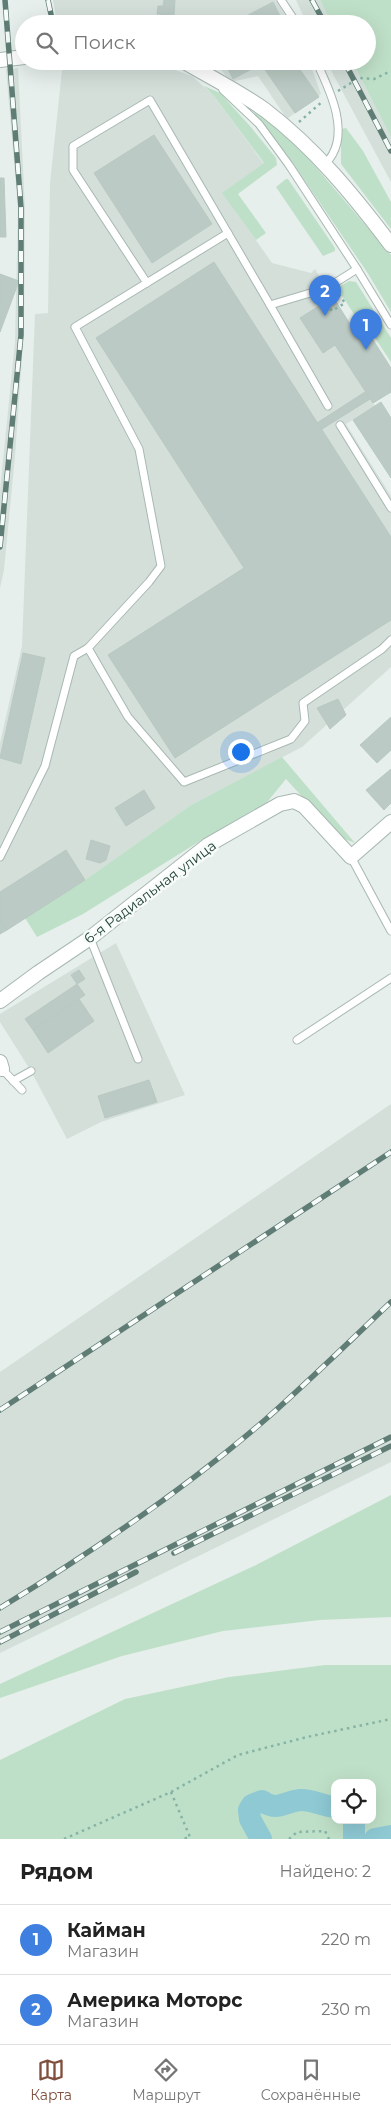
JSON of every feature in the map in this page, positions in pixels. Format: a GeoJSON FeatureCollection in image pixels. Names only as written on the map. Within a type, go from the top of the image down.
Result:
{"type":"FeatureCollection","features":[{"type":"Feature","properties":{"kind":"street"},"geometry":{"type":"LineString","coordinates":[[0,60],[15,58]]}},
{"type":"Feature","properties":{"kind":"street"},"geometry":{"type":"LineString","coordinates":[[197,70],[264,109],[325,164],[391,245]]}},
{"type":"Feature","properties":{"kind":"street","name":"6-я Радиальная улица"},"geometry":{"type":"LineString","coordinates":[[0,1001],[90,938],[208,845],[280,804],[294,801],[304,806],[352,857]]}},
{"type":"Feature","properties":{"kind":"street"},"geometry":{"type":"LineString","coordinates":[[352,857],[391,822]]}},
{"type":"Feature","properties":{"kind":"lane"},"geometry":{"type":"LineString","coordinates":[[281,0],[291,15]]}},
{"type":"Feature","properties":{"kind":"lane"},"geometry":{"type":"LineString","coordinates":[[320,70],[331,95],[337,119],[337,139],[333,157],[325,164]]}},
{"type":"Feature","properties":{"kind":"lane"},"geometry":{"type":"LineString","coordinates":[[211,78],[259,124],[289,165],[391,325]]}},
{"type":"Feature","properties":{"kind":"lane"},"geometry":{"type":"LineString","coordinates":[[147,283],[73,170],[73,146],[150,100],[328,406]]}},
{"type":"Feature","properties":{"kind":"lane"},"geometry":{"type":"LineString","coordinates":[[0,857],[45,766],[74,656],[88,648],[149,582],[161,566],[140,449],[75,327],[228,233]]}},
{"type":"Feature","properties":{"kind":"lane"},"geometry":{"type":"LineString","coordinates":[[270,305],[332,285],[357,269]]}},
{"type":"Feature","properties":{"kind":"lane"},"geometry":{"type":"LineString","coordinates":[[340,425],[391,508]]}},
{"type":"Feature","properties":{"kind":"lane"},"geometry":{"type":"LineString","coordinates":[[88,648],[128,717],[184,782],[291,739],[305,721],[303,703],[382,649],[391,640]]}},
{"type":"Feature","properties":{"kind":"lane"},"geometry":{"type":"LineString","coordinates":[[352,857],[391,930]]}},
{"type":"Feature","properties":{"kind":"lane"},"geometry":{"type":"LineString","coordinates":[[90,938],[138,1059]]}},
{"type":"Feature","properties":{"kind":"lane"},"geometry":{"type":"LineString","coordinates":[[297,1040],[391,978]]}},
{"type":"Feature","properties":{"kind":"lane"},"geometry":{"type":"LineString","coordinates":[[1,1068],[22,1090]]}},
{"type":"Feature","properties":{"kind":"lane"},"geometry":{"type":"LineString","coordinates":[[13,1081],[31,1071]]}},
{"type":"Feature","properties":{"kind":"path"},"geometry":{"type":"LineString","coordinates":[[359,78],[374,78],[391,71]]}},
{"type":"Feature","properties":{"kind":"path"},"geometry":{"type":"LineString","coordinates":[[318,290],[332,312],[345,304],[332,285]]}},
{"type":"Feature","properties":{"kind":"path"},"geometry":{"type":"LineString","coordinates":[[64,1839],[171,1792],[238,1755],[307,1737],[391,1719]]}},
{"type":"Feature","properties":{"kind":"path"},"geometry":{"type":"LineString","coordinates":[[171,1792],[190,1837],[182,1839]]}},
{"type":"Feature","properties":{"kind":"path"},"geometry":{"type":"LineString","coordinates":[[289,1839],[297,1832],[325,1831],[329,1839]]}},
{"type":"Feature","properties":{"kind":"shaded area"},"geometry":{"type":"Polygon","coordinates":[[[53,0],[276,0],[285,15],[56,15],[53,0]]]}},
{"type":"Feature","properties":{"kind":"shaded area"},"geometry":{"type":"Polygon","coordinates":[[[296,0],[320,0],[328,15],[303,15],[296,0]]]}},
{"type":"Feature","properties":{"kind":"shaded area"},"geometry":{"type":"Polygon","coordinates":[[[6,69],[18,70],[25,208],[24,329],[15,456],[4,570],[0,588],[0,490],[15,342],[18,208],[6,69]]]}},
{"type":"Feature","properties":{"kind":"shaded area"},"geometry":{"type":"Polygon","coordinates":[[[62,70],[175,70],[192,76],[214,96],[264,164],[223,193],[272,263],[311,273],[315,269],[391,392],[373,403],[375,406],[346,424],[391,496],[391,667],[302,747],[191,805],[85,880],[0,934],[0,743],[22,646],[35,314],[48,313],[50,183],[62,70]]]}},
{"type":"Feature","properties":{"kind":"shaded area"},"geometry":{"type":"Polygon","coordinates":[[[221,70],[312,70],[321,94],[287,119],[258,76],[231,82],[221,70]]]}},
{"type":"Feature","properties":{"kind":"shaded area"},"geometry":{"type":"Polygon","coordinates":[[[331,70],[357,70],[391,137],[391,182],[331,70]]]}},
{"type":"Feature","properties":{"kind":"shaded area"},"geometry":{"type":"Polygon","coordinates":[[[116,943],[185,1095],[101,1122],[67,1139],[31,1071],[0,1022],[0,1014],[116,943]]]}},
{"type":"Feature","properties":{"kind":"shaded area"},"geometry":{"type":"Polygon","coordinates":[[[391,1104],[391,1462],[0,1653],[0,1372],[391,1104]]]}},
{"type":"Feature","properties":{"kind":"green space"},"geometry":{"type":"Polygon","coordinates":[[[320,0],[391,0],[391,137],[357,70],[376,70],[376,15],[328,15],[320,0]]]}},
{"type":"Feature","properties":{"kind":"green space"},"geometry":{"type":"Polygon","coordinates":[[[204,86],[220,93],[276,158],[277,165],[238,194],[266,233],[256,240],[222,193],[264,163],[214,96],[204,86]]]}},
{"type":"Feature","properties":{"kind":"green space"},"geometry":{"type":"Polygon","coordinates":[[[256,110],[291,138],[391,255],[391,312],[367,272],[288,156],[254,113],[256,110]]]}},
{"type":"Feature","properties":{"kind":"green space"},"geometry":{"type":"Polygon","coordinates":[[[346,128],[363,151],[391,202],[391,229],[341,164],[341,129],[346,128]]]}},
{"type":"Feature","properties":{"kind":"green space"},"geometry":{"type":"Polygon","coordinates":[[[288,179],[335,248],[335,251],[323,256],[276,187],[288,179]]]}},
{"type":"Feature","properties":{"kind":"green space"},"geometry":{"type":"Polygon","coordinates":[[[349,281],[356,282],[391,338],[391,362],[365,323],[361,325],[337,288],[349,281]]]}},
{"type":"Feature","properties":{"kind":"green space"},"geometry":{"type":"Polygon","coordinates":[[[282,757],[355,843],[339,837],[286,779],[264,806],[208,836],[83,914],[37,937],[25,918],[85,880],[191,805],[282,757]]]}},
{"type":"Feature","properties":{"kind":"green space"},"geometry":{"type":"Polygon","coordinates":[[[391,1495],[391,1617],[320,1620],[223,1631],[122,1656],[0,1698],[0,1684],[256,1565],[391,1495]]]}},
{"type":"Feature","properties":{"kind":"green space"},"geometry":{"type":"Polygon","coordinates":[[[325,1665],[391,1665],[391,1839],[0,1839],[0,1760],[125,1699],[229,1677],[325,1665]]]}},
{"type":"Feature","properties":{"kind":"building"},"geometry":{"type":"Polygon","coordinates":[[[164,0],[175,0],[174,15],[157,14],[158,6],[163,6],[164,0]]]}},
{"type":"Feature","properties":{"kind":"building"},"geometry":{"type":"Polygon","coordinates":[[[273,2],[280,15],[248,15],[273,2]]]}},
{"type":"Feature","properties":{"kind":"building"},"geometry":{"type":"Polygon","coordinates":[[[228,70],[250,70],[233,79],[228,70]]]}},
{"type":"Feature","properties":{"kind":"building"},"geometry":{"type":"Polygon","coordinates":[[[265,70],[300,70],[319,97],[295,113],[265,70]]]}},
{"type":"Feature","properties":{"kind":"building"},"geometry":{"type":"Polygon","coordinates":[[[154,135],[212,224],[152,263],[94,173],[154,135]]]}},
{"type":"Feature","properties":{"kind":"building"},"geometry":{"type":"Polygon","coordinates":[[[0,178],[4,178],[6,237],[0,237],[0,178]]]}},
{"type":"Feature","properties":{"kind":"building"},"geometry":{"type":"Polygon","coordinates":[[[214,262],[391,537],[391,620],[175,758],[108,655],[244,568],[96,338],[214,262]]]}},
{"type":"Feature","properties":{"kind":"building"},"geometry":{"type":"Polygon","coordinates":[[[0,274],[19,281],[0,332],[0,274]]]}},
{"type":"Feature","properties":{"kind":"building"},"geometry":{"type":"Polygon","coordinates":[[[333,297],[355,332],[364,326],[391,368],[391,392],[373,403],[335,345],[323,353],[300,318],[333,297]]]}},
{"type":"Feature","properties":{"kind":"building"},"geometry":{"type":"Polygon","coordinates":[[[365,392],[370,399],[322,429],[317,423],[365,392]]]}},
{"type":"Feature","properties":{"kind":"building"},"geometry":{"type":"Polygon","coordinates":[[[381,402],[391,418],[391,478],[353,420],[381,402]]]}},
{"type":"Feature","properties":{"kind":"building"},"geometry":{"type":"Polygon","coordinates":[[[23,653],[45,658],[21,764],[0,758],[23,653]]]}},
{"type":"Feature","properties":{"kind":"building"},"geometry":{"type":"Polygon","coordinates":[[[338,699],[346,715],[330,729],[317,708],[338,699]]]}},
{"type":"Feature","properties":{"kind":"building"},"geometry":{"type":"Polygon","coordinates":[[[391,717],[391,750],[377,763],[360,745],[391,717]]]}},
{"type":"Feature","properties":{"kind":"building"},"geometry":{"type":"Polygon","coordinates":[[[391,769],[391,803],[384,810],[366,790],[391,769]]]}},
{"type":"Feature","properties":{"kind":"building"},"geometry":{"type":"Polygon","coordinates":[[[144,790],[155,808],[126,826],[115,808],[144,790]]]}},
{"type":"Feature","properties":{"kind":"building"},"geometry":{"type":"Polygon","coordinates":[[[91,840],[110,846],[106,860],[100,863],[86,859],[91,840]]]}},
{"type":"Feature","properties":{"kind":"building"},"geometry":{"type":"Polygon","coordinates":[[[66,850],[85,880],[7,930],[0,919],[0,892],[66,850]]]}},
{"type":"Feature","properties":{"kind":"building"},"geometry":{"type":"Polygon","coordinates":[[[0,919],[7,930],[0,934],[0,919]]]}},
{"type":"Feature","properties":{"kind":"building"},"geometry":{"type":"Polygon","coordinates":[[[79,970],[85,979],[77,984],[71,975],[79,970]]]}},
{"type":"Feature","properties":{"kind":"building"},"geometry":{"type":"Polygon","coordinates":[[[77,984],[85,995],[33,1030],[25,1019],[77,984]]]}},
{"type":"Feature","properties":{"kind":"building"},"geometry":{"type":"Polygon","coordinates":[[[79,999],[94,1021],[48,1053],[33,1030],[79,999]]]}},
{"type":"Feature","properties":{"kind":"building"},"geometry":{"type":"Polygon","coordinates":[[[149,1080],[157,1102],[105,1118],[98,1096],[149,1080]]]}},
{"type":"Feature","properties":{"kind":"waterway"},"geometry":{"type":"LineString","coordinates":[[261,1839],[250,1819],[249,1810],[252,1805],[262,1801],[277,1806],[304,1800],[331,1806]]}},
{"type":"Feature","properties":{"kind":"waterway"},"geometry":{"type":"LineString","coordinates":[[354,1824],[354,1839]]}},
{"type":"Feature","properties":{"kind":"waterway"},"geometry":{"type":"LineString","coordinates":[[375,1839],[391,1836]]}},
{"type":"Feature","properties":{"kind":"railway"},"geometry":{"type":"LineString","coordinates":[[0,547],[21,335],[21,208],[5,0]]}},
{"type":"Feature","properties":{"kind":"railway"},"geometry":{"type":"LineString","coordinates":[[48,0],[51,15]]}},
{"type":"Feature","properties":{"kind":"railway"},"geometry":{"type":"LineString","coordinates":[[312,0],[320,15]]}},
{"type":"Feature","properties":{"kind":"railway"},"geometry":{"type":"LineString","coordinates":[[349,70],[391,151]]}},
{"type":"Feature","properties":{"kind":"railway"},"geometry":{"type":"LineString","coordinates":[[0,1410],[391,1152]]}},
{"type":"Feature","properties":{"kind":"railway"},"geometry":{"type":"LineString","coordinates":[[0,1608],[69,1565],[203,1471],[282,1405],[391,1302]]}},
{"type":"Feature","properties":{"kind":"railway"},"geometry":{"type":"LineString","coordinates":[[0,1632],[391,1437]]}},
{"type":"Feature","properties":{"kind":"railway"},"geometry":{"type":"LineString","coordinates":[[174,1553],[391,1446]]}},
{"type":"Feature","properties":{"kind":"railway"},"geometry":{"type":"LineString","coordinates":[[0,1642],[136,1572]]}},
{"type":"Feature","properties":{"kind":"place","name":"Америка Моторс"},"geometry":{"type":"Point","coordinates":[325,316]}},
{"type":"Feature","properties":{"kind":"place","name":"Кайман"},"geometry":{"type":"Point","coordinates":[366,350]}}]}
